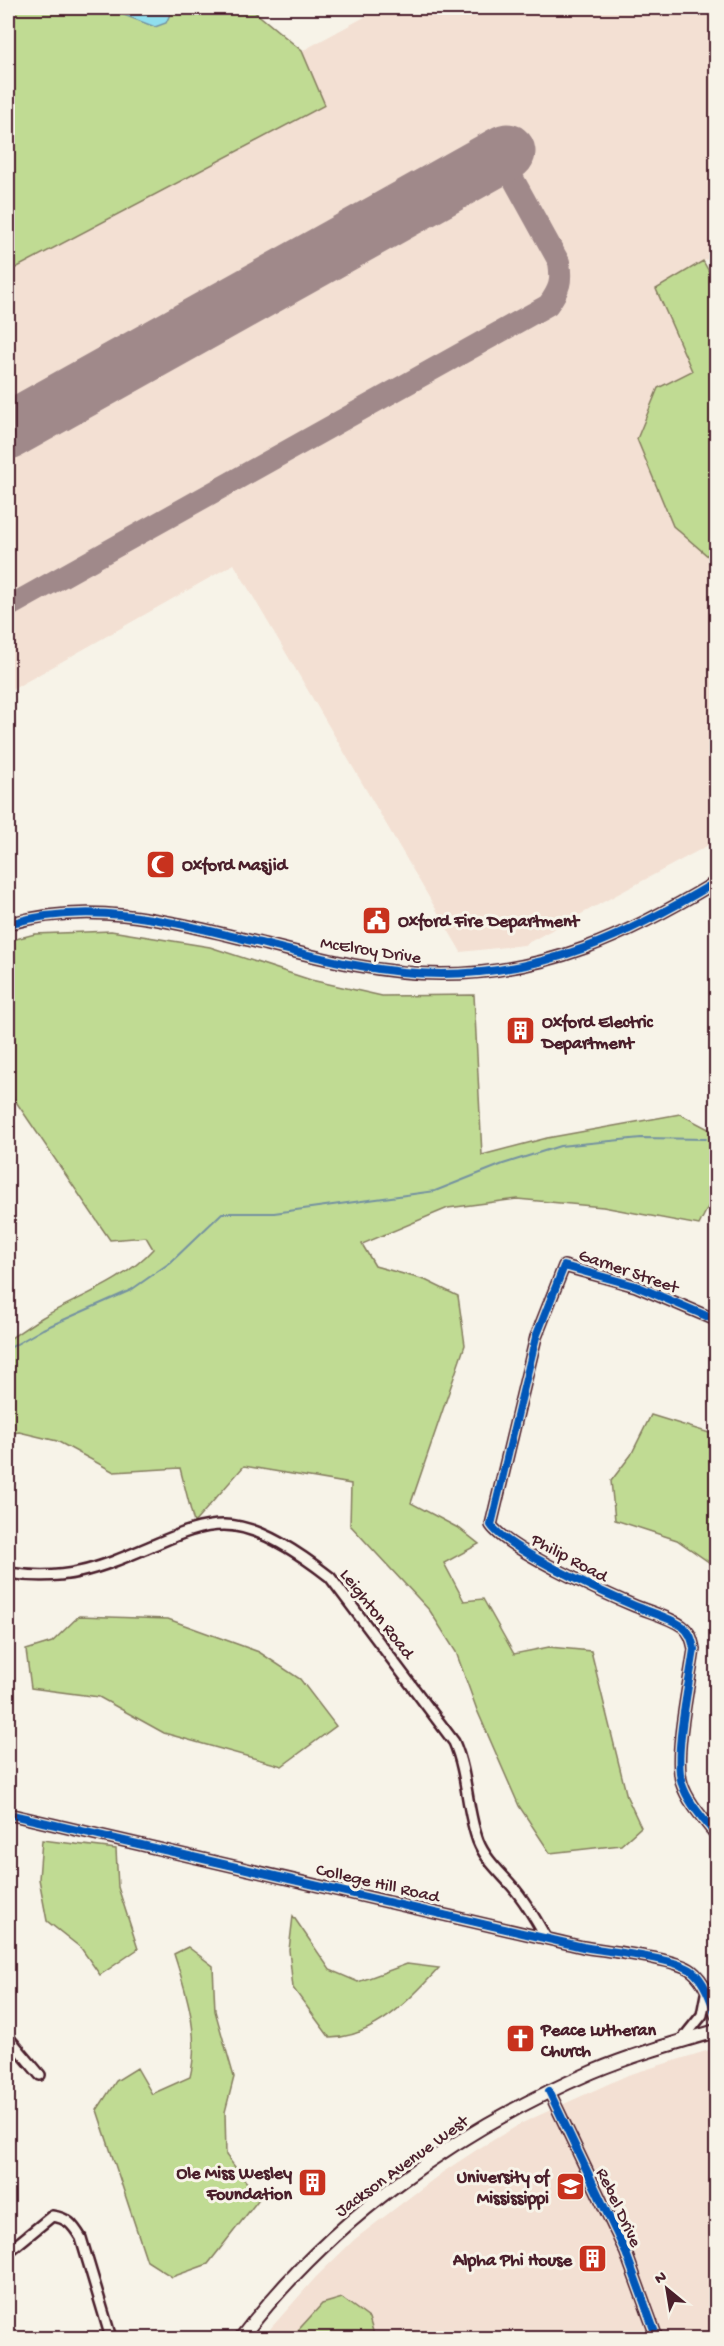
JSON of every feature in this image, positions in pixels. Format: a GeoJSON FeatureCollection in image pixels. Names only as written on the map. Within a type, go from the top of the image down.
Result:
{"type":"FeatureCollection","features":[{"type":"Feature","properties":{"kind":"main road","name":"Jackson Avenue West"},"geometry":{"type":"LineString","coordinates":[[241,2338],[300,2271],[338,2234],[386,2193],[482,2127],[549,2091],[632,2057],[717,2031]]}},
{"type":"Feature","properties":{"kind":"street","name":"McElroy Drive"},"geometry":{"type":"LineString","coordinates":[[8,924],[67,913],[128,914],[339,962],[440,974],[498,970],[554,959],[612,939],[717,882]]}},
{"type":"Feature","properties":{"kind":"street","name":"Garner Street"},"geometry":{"type":"LineString","coordinates":[[564,1266],[636,1286],[717,1320]]}},
{"type":"Feature","properties":{"kind":"street","name":"Philip Road"},"geometry":{"type":"LineString","coordinates":[[564,1266],[536,1337],[491,1525],[520,1548],[556,1568],[620,1600],[681,1625],[691,1636],[694,1649],[680,1752],[682,1783],[693,1806],[717,1835]]}},
{"type":"Feature","properties":{"kind":"street","name":"Leighton Road"},"geometry":{"type":"LineString","coordinates":[[8,1573],[39,1578],[64,1577],[121,1559],[183,1532],[226,1525],[279,1543],[306,1557],[330,1577],[454,1742],[461,1759],[478,1843],[487,1858],[531,1909],[545,1936]]}},
{"type":"Feature","properties":{"kind":"street","name":"College Hill Road"},"geometry":{"type":"LineString","coordinates":[[8,1814],[545,1936],[583,1947],[675,1964],[690,1970],[700,1980],[717,2015]]}},
{"type":"Feature","properties":{"kind":"street"},"geometry":{"type":"LineString","coordinates":[[681,2042],[702,2015],[706,1992],[717,2000]]}},
{"type":"Feature","properties":{"kind":"street"},"geometry":{"type":"LineString","coordinates":[[8,2037],[40,2075]]}},
{"type":"Feature","properties":{"kind":"street","name":"Rebel Drive"},"geometry":{"type":"LineString","coordinates":[[549,2091],[626,2253],[657,2338]]}},
{"type":"Feature","properties":{"kind":"street"},"geometry":{"type":"LineString","coordinates":[[8,2252],[52,2216],[63,2217],[72,2224],[81,2238],[111,2338]]}},
{"type":"Feature","properties":{"kind":"shaded area"},"geometry":{"type":"Polygon","coordinates":[[[381,8],[716,8],[716,254],[657,289],[692,371],[658,388],[673,526],[716,563],[716,841],[524,945],[461,952],[234,564],[8,692],[8,272],[325,105],[302,51],[381,8]]]}},
{"type":"Feature","properties":{"kind":"shaded area","name":"University of Mississippi"},"geometry":{"type":"Polygon","coordinates":[[[716,2048],[716,2338],[262,2338],[316,2277],[355,2239],[443,2172],[478,2149],[522,2123],[628,2075],[716,2048]]]}},
{"type":"Feature","properties":{"kind":"green space"},"geometry":{"type":"Polygon","coordinates":[[[8,8],[250,8],[302,51],[325,105],[8,272],[8,8]]]}},
{"type":"Feature","properties":{"kind":"green space"},"geometry":{"type":"Polygon","coordinates":[[[703,261],[716,284],[716,461],[710,473],[716,514],[716,563],[673,526],[637,439],[658,388],[692,371],[656,289],[703,261]]]}},
{"type":"Feature","properties":{"kind":"green space"},"geometry":{"type":"Polygon","coordinates":[[[111,931],[210,947],[311,980],[382,996],[474,995],[482,1155],[547,1138],[680,1114],[716,1133],[716,1191],[699,1225],[603,1207],[517,1199],[448,1208],[362,1244],[375,1266],[425,1280],[458,1296],[465,1345],[411,1503],[460,1529],[479,1544],[444,1563],[464,1601],[483,1599],[514,1654],[549,1647],[591,1651],[627,1797],[641,1827],[621,1845],[550,1853],[519,1806],[477,1710],[456,1652],[430,1611],[350,1525],[351,1484],[244,1466],[194,1523],[180,1468],[114,1472],[57,1441],[19,1432],[8,1434],[8,1340],[43,1317],[115,1279],[153,1249],[146,1237],[110,1240],[8,1090],[8,941],[35,934],[111,931]]]}},
{"type":"Feature","properties":{"kind":"green space"},"geometry":{"type":"Polygon","coordinates":[[[651,1415],[716,1435],[716,1567],[677,1540],[615,1520],[611,1481],[631,1455],[651,1415]]]}},
{"type":"Feature","properties":{"kind":"green space"},"geometry":{"type":"Polygon","coordinates":[[[79,1616],[168,1619],[259,1652],[300,1679],[336,1726],[282,1766],[164,1733],[99,1697],[31,1688],[26,1650],[52,1642],[79,1616]]]}},
{"type":"Feature","properties":{"kind":"green space"},"geometry":{"type":"Polygon","coordinates":[[[42,1840],[116,1849],[118,1887],[138,1949],[100,1975],[81,1948],[47,1921],[39,1879],[42,1840]]]}},
{"type":"Feature","properties":{"kind":"green space"},"geometry":{"type":"Polygon","coordinates":[[[293,1916],[330,1970],[358,1982],[407,1964],[439,1968],[404,2004],[377,2024],[346,2036],[330,2038],[293,1988],[289,1950],[293,1916]]]}},
{"type":"Feature","properties":{"kind":"green space"},"geometry":{"type":"Polygon","coordinates":[[[188,1947],[213,1966],[215,2011],[234,2077],[225,2112],[226,2155],[259,2199],[208,2264],[172,2277],[147,2261],[97,2110],[116,2081],[137,2068],[152,2094],[190,2077],[194,2046],[193,2030],[174,1954],[188,1947]]]}},
{"type":"Feature","properties":{"kind":"green space"},"geometry":{"type":"Polygon","coordinates":[[[342,2298],[369,2318],[375,2338],[291,2338],[322,2304],[342,2298]]]}},
{"type":"Feature","properties":{"kind":"water"},"geometry":{"type":"Polygon","coordinates":[[[106,8],[173,8],[166,23],[155,27],[106,8]]]}},
{"type":"Feature","properties":{"kind":"waterway"},"geometry":{"type":"LineString","coordinates":[[8,1349],[43,1329],[131,1290],[171,1262],[222,1213],[274,1213],[435,1191],[503,1164],[560,1146],[641,1138],[706,1139]]}},
{"type":"Feature","properties":{"kind":"taxiway"},"geometry":{"type":"LineString","coordinates":[[8,607],[548,305],[559,285],[559,262],[500,155]]}},
{"type":"Feature","properties":{"kind":"runway"},"geometry":{"type":"LineString","coordinates":[[8,431],[507,152]]}},
{"type":"Feature","properties":{"kind":"cycle path"},"geometry":{"type":"LineString","coordinates":[[8,924],[38,917],[67,914],[124,915],[182,925],[365,967],[416,973],[479,972],[516,967],[585,948],[651,919],[716,882]]}},
{"type":"Feature","properties":{"kind":"cycle path"},"geometry":{"type":"LineString","coordinates":[[716,1320],[636,1286],[564,1266],[536,1337],[491,1525],[516,1546],[558,1570],[621,1600],[671,1620],[687,1631],[694,1649],[683,1718],[680,1771],[688,1798],[716,1835]]}},
{"type":"Feature","properties":{"kind":"cycle path"},"geometry":{"type":"LineString","coordinates":[[8,1814],[583,1947],[671,1962],[683,1966],[696,1975],[707,1991],[716,2015]]}},
{"type":"Feature","properties":{"kind":"cycle path"},"geometry":{"type":"LineString","coordinates":[[549,2091],[626,2253],[657,2338]]}},
{"type":"Feature","properties":{"kind":"place","name":"Oxford Masjid"},"geometry":{"type":"Point","coordinates":[161,864]}},
{"type":"Feature","properties":{"kind":"place","name":"Oxford Fire Department"},"geometry":{"type":"Point","coordinates":[377,920]}},
{"type":"Feature","properties":{"kind":"place","name":"Oxford Electric Department"},"geometry":{"type":"Point","coordinates":[521,1031]}},
{"type":"Feature","properties":{"kind":"place","name":"Peace Lutheran Church"},"geometry":{"type":"Point","coordinates":[520,2039]}},
{"type":"Feature","properties":{"kind":"place","name":"Ole Miss Wesley Foundation"},"geometry":{"type":"Point","coordinates":[313,2182]}},
{"type":"Feature","properties":{"kind":"place","name":"University of Mississippi"},"geometry":{"type":"Point","coordinates":[570,2186]}},
{"type":"Feature","properties":{"kind":"place","name":"Alpha Phi House"},"geometry":{"type":"Point","coordinates":[593,2259]}}]}
